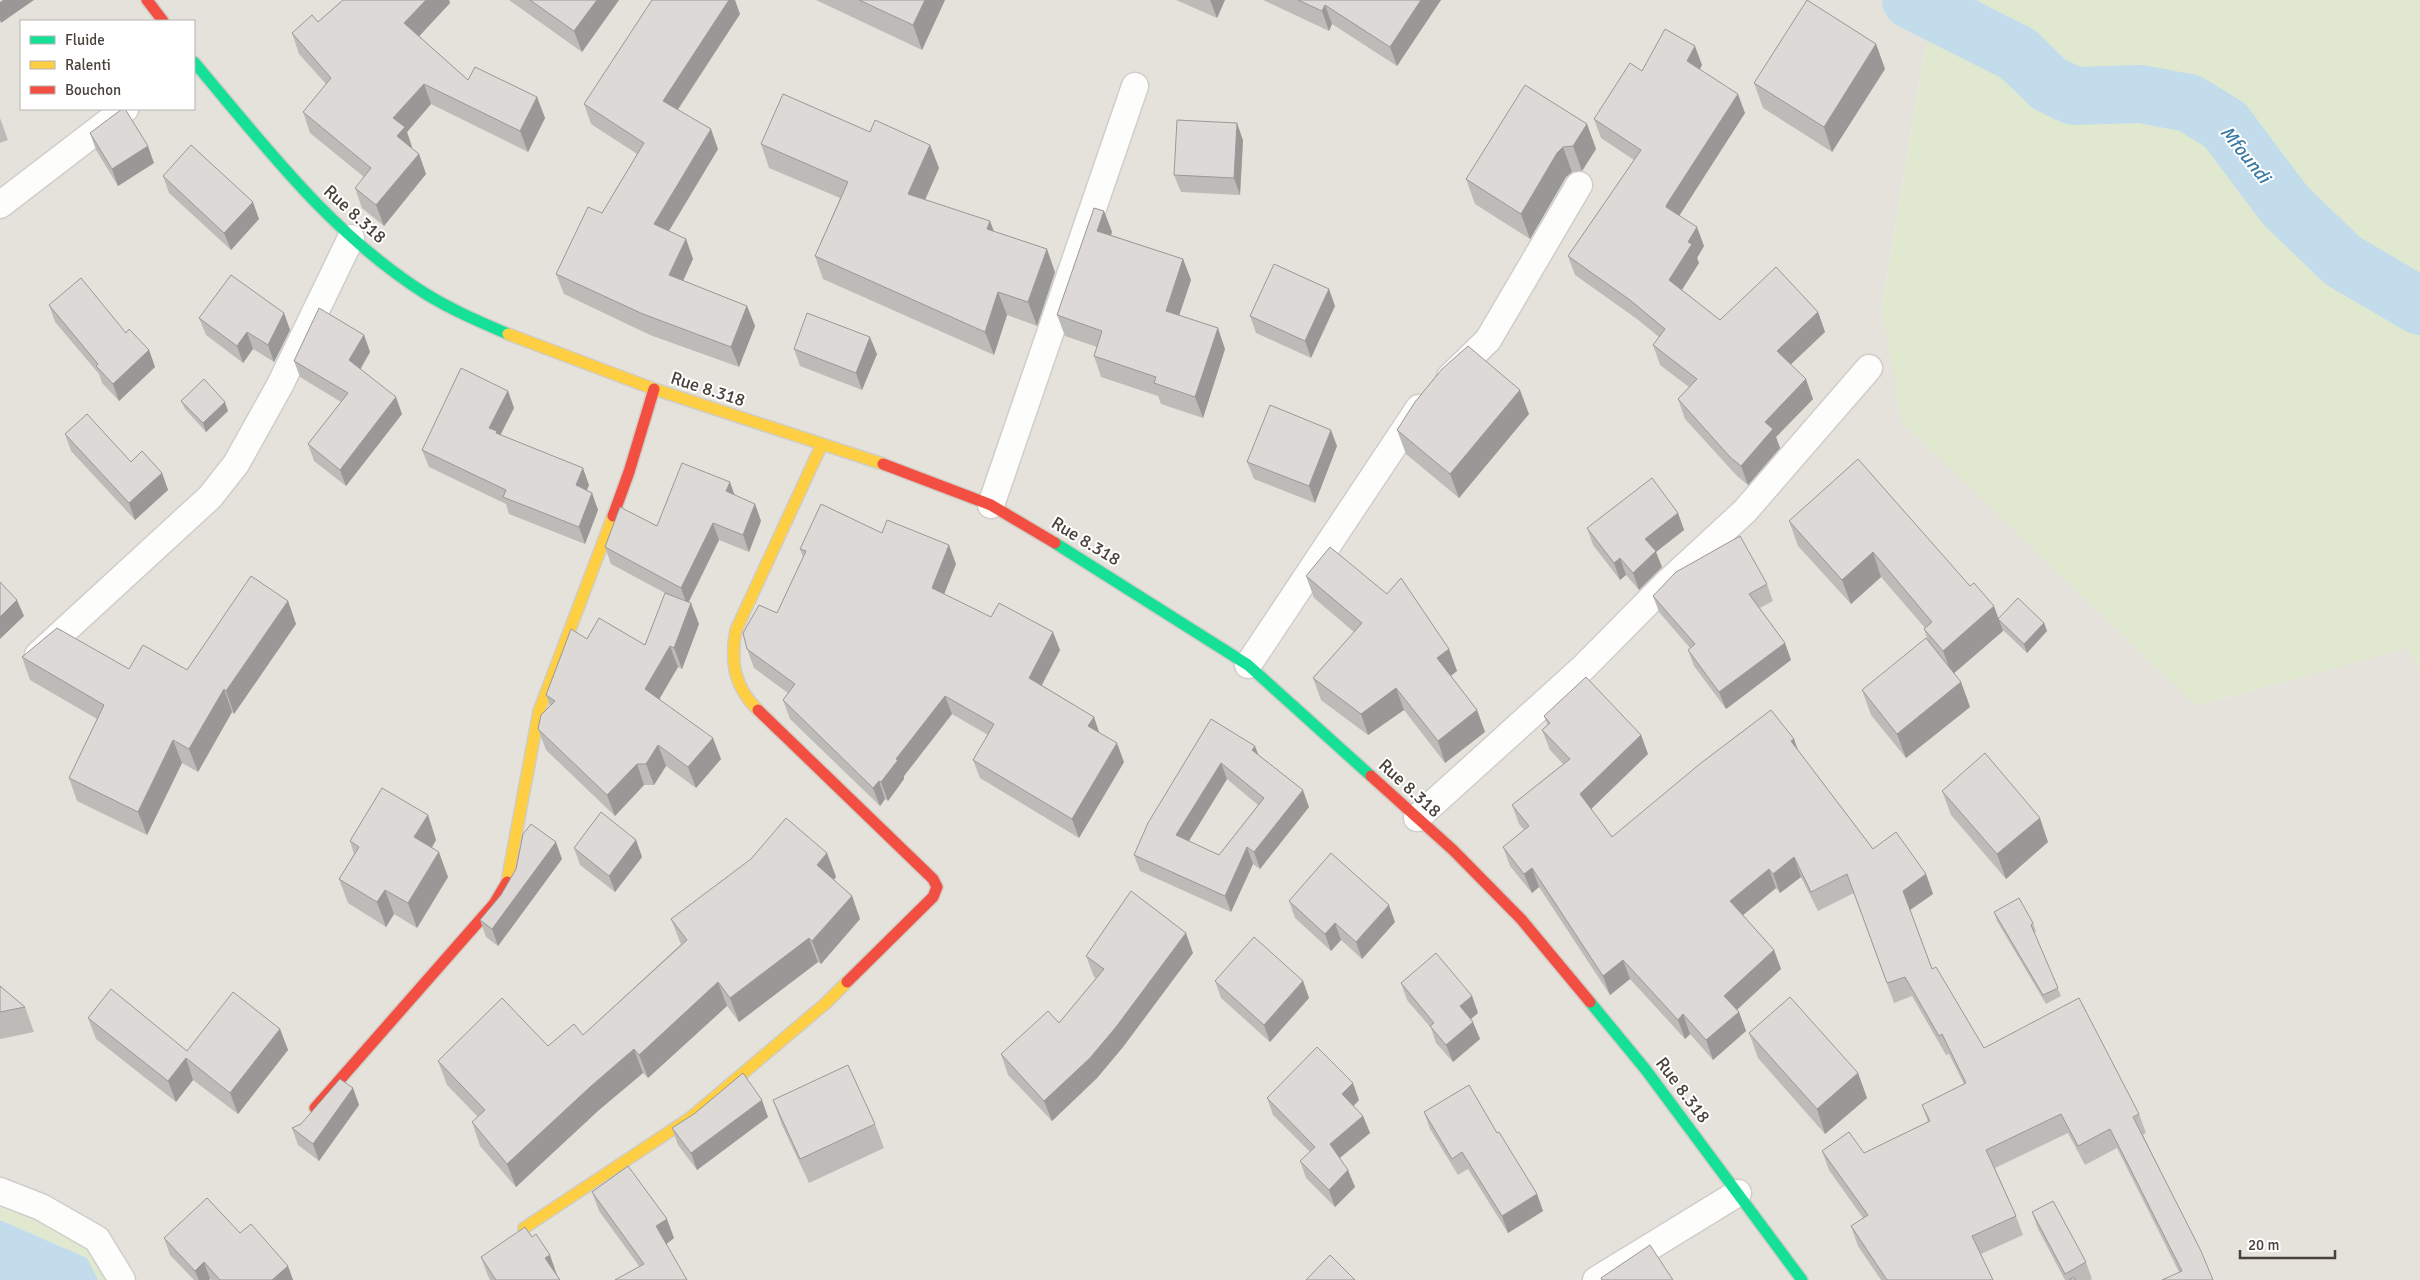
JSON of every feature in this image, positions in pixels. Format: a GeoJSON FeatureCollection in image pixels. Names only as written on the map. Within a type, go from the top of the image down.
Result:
{"type":"FeatureCollection","features":[{"type":"Feature","properties":{"kind":"main road","name":"Rue 8.318"},"geometry":{"type":"LineString","coordinates":[[195,63],[301,188],[351,238],[426,294],[468,317],[547,350],[654,390],[895,468],[991,505],[1086,561],[1248,665],[1453,850],[1521,919],[1646,1070],[1802,1280]]}},
{"type":"Feature","properties":{"kind":"main road"},"geometry":{"type":"LineString","coordinates":[[308,1115],[494,904],[509,878],[532,739],[539,711],[626,481],[654,390]]}},
{"type":"Feature","properties":{"kind":"main road"},"geometry":{"type":"LineString","coordinates":[[524,1228],[690,1118],[723,1092],[826,1003],[934,897],[937,887],[933,879],[754,706],[741,691],[732,670],[732,653],[736,630],[822,444]]}},
{"type":"Feature","properties":{"kind":"street"},"geometry":{"type":"LineString","coordinates":[[991,505],[1135,86]]}},
{"type":"Feature","properties":{"kind":"street"},"geometry":{"type":"LineString","coordinates":[[0,205],[124,110]]}},
{"type":"Feature","properties":{"kind":"street"},"geometry":{"type":"LineString","coordinates":[[1248,665],[1426,397],[1488,340],[1579,185]]}},
{"type":"Feature","properties":{"kind":"street"},"geometry":{"type":"LineString","coordinates":[[26,666],[210,497],[236,464],[280,385],[351,238]]}},
{"type":"Feature","properties":{"kind":"street"},"geometry":{"type":"LineString","coordinates":[[1417,818],[1586,666],[1668,582],[1745,511],[1870,368]]}},
{"type":"Feature","properties":{"kind":"street"},"geometry":{"type":"LineString","coordinates":[[0,1191],[41,1208],[97,1240],[122,1280]]}},
{"type":"Feature","properties":{"kind":"street"},"geometry":{"type":"LineString","coordinates":[[1596,1280],[1738,1193]]}},
{"type":"Feature","properties":{"kind":"shaded area"},"geometry":{"type":"Polygon","coordinates":[[[0,0],[1911,0],[1931,12],[1882,307],[2196,706],[2408,647],[2420,671],[2420,1280],[111,1280],[0,1204],[0,0]]]}},
{"type":"Feature","properties":{"kind":"green space"},"geometry":{"type":"Polygon","coordinates":[[[1911,0],[2420,0],[2420,671],[2408,648],[2196,706],[1902,422],[1882,307],[1931,12],[1911,0]]]}},
{"type":"Feature","properties":{"kind":"green space"},"geometry":{"type":"Polygon","coordinates":[[[0,1204],[84,1244],[111,1280],[98,1280],[87,1258],[0,1220],[0,1204]]]}},
{"type":"Feature","properties":{"kind":"water"},"geometry":{"type":"Polygon","coordinates":[[[0,1220],[87,1258],[98,1280],[0,1280],[0,1220]]]}},
{"type":"Feature","properties":{"kind":"building"},"geometry":{"type":"Polygon","coordinates":[[[343,0],[426,0],[404,23],[468,80],[475,67],[537,97],[520,131],[424,84],[393,118],[405,127],[397,136],[419,154],[376,205],[355,188],[371,168],[303,112],[331,78],[292,33],[312,15],[318,22],[343,0]]]}},
{"type":"Feature","properties":{"kind":"building"},"geometry":{"type":"Polygon","coordinates":[[[530,0],[597,0],[574,31],[530,0]]]}},
{"type":"Feature","properties":{"kind":"building"},"geometry":{"type":"Polygon","coordinates":[[[652,0],[729,0],[663,101],[711,129],[654,224],[686,239],[669,275],[747,306],[731,347],[643,314],[556,274],[588,207],[602,213],[644,143],[584,104],[652,0]]]}},
{"type":"Feature","properties":{"kind":"building"},"geometry":{"type":"Polygon","coordinates":[[[859,0],[925,0],[913,25],[859,0]]]}},
{"type":"Feature","properties":{"kind":"building"},"geometry":{"type":"Polygon","coordinates":[[[1298,0],[1421,0],[1390,47],[1325,5],[1322,11],[1298,0]]]}},
{"type":"Feature","properties":{"kind":"building"},"geometry":{"type":"Polygon","coordinates":[[[1807,0],[1876,44],[1824,127],[1754,83],[1807,0]]]}},
{"type":"Feature","properties":{"kind":"building"},"geometry":{"type":"Polygon","coordinates":[[[1665,29],[1695,46],[1687,61],[1738,94],[1667,204],[1666,207],[1697,227],[1688,242],[1692,244],[1669,280],[1720,320],[1776,267],[1818,312],[1777,351],[1806,379],[1765,422],[1773,429],[1741,466],[1730,457],[1678,399],[1697,379],[1653,345],[1665,329],[1630,300],[1568,256],[1641,150],[1594,119],[1630,63],[1642,71],[1665,29]]]}},
{"type":"Feature","properties":{"kind":"building"},"geometry":{"type":"Polygon","coordinates":[[[1525,85],[1587,124],[1573,146],[1563,147],[1557,153],[1521,214],[1466,179],[1525,85]]]}},
{"type":"Feature","properties":{"kind":"building"},"geometry":{"type":"Polygon","coordinates":[[[783,94],[870,132],[875,120],[930,145],[908,194],[990,221],[987,229],[1047,249],[1028,302],[998,292],[985,332],[815,256],[848,182],[761,144],[783,94]]]}},
{"type":"Feature","properties":{"kind":"building"},"geometry":{"type":"Polygon","coordinates":[[[121,110],[126,110],[148,146],[112,169],[90,133],[121,110]]]}},
{"type":"Feature","properties":{"kind":"building"},"geometry":{"type":"Polygon","coordinates":[[[1177,120],[1237,123],[1234,178],[1174,175],[1177,120]]]}},
{"type":"Feature","properties":{"kind":"building"},"geometry":{"type":"Polygon","coordinates":[[[191,145],[253,202],[224,233],[163,176],[191,145]]]}},
{"type":"Feature","properties":{"kind":"building"},"geometry":{"type":"Polygon","coordinates":[[[1094,208],[1104,211],[1097,231],[1183,259],[1166,311],[1218,328],[1195,397],[1154,383],[1156,377],[1094,356],[1102,331],[1057,315],[1094,208]]]}},
{"type":"Feature","properties":{"kind":"building"},"geometry":{"type":"Polygon","coordinates":[[[1274,264],[1329,289],[1305,341],[1250,316],[1274,264]]]}},
{"type":"Feature","properties":{"kind":"building"},"geometry":{"type":"Polygon","coordinates":[[[231,275],[284,313],[268,345],[247,332],[237,346],[199,318],[231,275]]]}},
{"type":"Feature","properties":{"kind":"building"},"geometry":{"type":"Polygon","coordinates":[[[81,278],[126,333],[129,329],[149,350],[113,384],[96,366],[98,364],[49,305],[81,278]]]}},
{"type":"Feature","properties":{"kind":"building"},"geometry":{"type":"Polygon","coordinates":[[[319,308],[364,335],[349,360],[396,397],[340,470],[308,444],[348,393],[294,361],[319,308]]]}},
{"type":"Feature","properties":{"kind":"building"},"geometry":{"type":"Polygon","coordinates":[[[807,313],[870,337],[856,373],[794,349],[807,313]]]}},
{"type":"Feature","properties":{"kind":"building"},"geometry":{"type":"Polygon","coordinates":[[[1468,346],[1520,390],[1450,474],[1397,430],[1415,402],[1442,369],[1468,346]]]}},
{"type":"Feature","properties":{"kind":"building"},"geometry":{"type":"Polygon","coordinates":[[[461,368],[508,391],[489,428],[497,431],[496,433],[583,468],[576,485],[592,493],[579,527],[503,497],[506,490],[422,450],[461,368]]]}},
{"type":"Feature","properties":{"kind":"building"},"geometry":{"type":"Polygon","coordinates":[[[204,379],[225,402],[203,423],[181,401],[204,379]]]}},
{"type":"Feature","properties":{"kind":"building"},"geometry":{"type":"Polygon","coordinates":[[[1270,405],[1331,430],[1309,486],[1247,462],[1270,405]]]}},
{"type":"Feature","properties":{"kind":"building"},"geometry":{"type":"Polygon","coordinates":[[[87,414],[131,462],[142,451],[162,473],[129,503],[65,434],[87,414]]]}},
{"type":"Feature","properties":{"kind":"building"},"geometry":{"type":"Polygon","coordinates":[[[1858,459],[1970,586],[1974,583],[1994,606],[1943,651],[1924,629],[1932,622],[1873,552],[1842,580],[1789,521],[1858,459]]]}},
{"type":"Feature","properties":{"kind":"building"},"geometry":{"type":"Polygon","coordinates":[[[682,463],[730,482],[726,491],[755,504],[743,535],[713,523],[681,588],[605,547],[620,507],[657,526],[682,463]]]}},
{"type":"Feature","properties":{"kind":"building"},"geometry":{"type":"Polygon","coordinates":[[[1652,478],[1678,513],[1645,539],[1656,551],[1633,573],[1620,558],[1614,563],[1587,528],[1652,478]]]}},
{"type":"Feature","properties":{"kind":"building"},"geometry":{"type":"Polygon","coordinates":[[[821,504],[882,533],[887,520],[949,545],[932,588],[991,617],[999,603],[1053,632],[1029,678],[1094,717],[1088,726],[1117,743],[1072,819],[973,760],[994,724],[945,696],[896,759],[898,760],[881,782],[879,781],[873,788],[783,700],[795,684],[747,649],[743,633],[759,605],[777,613],[806,551],[800,549],[821,504]]]}},
{"type":"Feature","properties":{"kind":"building"},"geometry":{"type":"Polygon","coordinates":[[[1740,536],[1767,584],[1749,594],[1785,643],[1719,692],[1688,650],[1695,644],[1653,596],[1676,572],[1740,536]]]}},
{"type":"Feature","properties":{"kind":"building"},"geometry":{"type":"Polygon","coordinates":[[[1330,547],[1387,594],[1401,578],[1449,649],[1437,658],[1477,710],[1438,741],[1396,688],[1361,714],[1313,678],[1362,623],[1306,576],[1330,547]]]}},
{"type":"Feature","properties":{"kind":"building"},"geometry":{"type":"Polygon","coordinates":[[[251,576],[288,601],[226,691],[224,689],[189,749],[173,740],[138,812],[69,778],[104,705],[22,657],[57,628],[129,669],[143,645],[187,670],[251,576]]]}},
{"type":"Feature","properties":{"kind":"building"},"geometry":{"type":"Polygon","coordinates":[[[0,582],[17,600],[0,617],[0,582]]]}},
{"type":"Feature","properties":{"kind":"building"},"geometry":{"type":"Polygon","coordinates":[[[665,593],[691,603],[674,648],[670,646],[645,689],[713,738],[688,767],[658,745],[646,764],[637,764],[607,795],[538,729],[541,715],[555,701],[546,695],[571,629],[587,639],[599,618],[645,645],[665,593]]]}},
{"type":"Feature","properties":{"kind":"building"},"geometry":{"type":"Polygon","coordinates":[[[2018,598],[2044,623],[2024,644],[1998,619],[2018,598]]]}},
{"type":"Feature","properties":{"kind":"building"},"geometry":{"type":"Polygon","coordinates":[[[1926,638],[1961,682],[1897,734],[1862,690],[1926,638]]]}},
{"type":"Feature","properties":{"kind":"building"},"geometry":{"type":"Polygon","coordinates":[[[1586,677],[1641,735],[1580,794],[1612,837],[1701,763],[1771,710],[1794,739],[1791,741],[1873,849],[1896,832],[1926,874],[1903,891],[1932,969],[1936,967],[1984,1048],[2079,998],[2139,1114],[2133,1117],[2201,1251],[2213,1280],[2162,1280],[2182,1271],[2110,1129],[2078,1146],[2061,1114],[1986,1150],[2016,1216],[1972,1236],[1993,1280],[1887,1280],[1851,1226],[1868,1215],[1822,1151],[1849,1132],[1864,1153],[1930,1121],[1922,1105],[1966,1083],[1942,1034],[1939,1036],[1905,977],[1887,983],[1847,874],[1811,892],[1794,857],[1773,874],[1769,869],[1730,901],[1774,950],[1724,996],[1739,1012],[1706,1040],[1683,1014],[1678,1020],[1623,960],[1603,976],[1532,868],[1524,874],[1503,847],[1529,826],[1512,805],[1570,759],[1542,730],[1550,723],[1544,716],[1586,677]]]}},
{"type":"Feature","properties":{"kind":"building"},"geometry":{"type":"Polygon","coordinates":[[[1211,719],[1255,746],[1252,750],[1303,790],[1254,852],[1247,847],[1225,896],[1134,855],[1148,823],[1211,719]],[[1221,763],[1176,835],[1219,855],[1264,798],[1221,763]]]}},
{"type":"Feature","properties":{"kind":"building"},"geometry":{"type":"Polygon","coordinates":[[[1985,753],[2040,818],[1997,854],[1942,791],[1985,753]]]}},
{"type":"Feature","properties":{"kind":"building"},"geometry":{"type":"Polygon","coordinates":[[[382,788],[428,815],[414,837],[439,852],[408,903],[385,890],[377,902],[339,879],[359,847],[350,841],[382,788]]]}},
{"type":"Feature","properties":{"kind":"building"},"geometry":{"type":"Polygon","coordinates":[[[601,812],[636,840],[609,876],[574,848],[601,812]]]}},
{"type":"Feature","properties":{"kind":"building"},"geometry":{"type":"Polygon","coordinates":[[[786,818],[827,853],[817,865],[852,896],[812,941],[809,938],[730,998],[718,982],[639,1055],[634,1049],[507,1164],[472,1122],[485,1110],[438,1061],[502,998],[548,1046],[574,1024],[583,1035],[687,940],[671,919],[751,859],[786,818]]]}},
{"type":"Feature","properties":{"kind":"building"},"geometry":{"type":"Polygon","coordinates":[[[531,824],[556,842],[492,929],[480,920],[501,895],[516,869],[523,834],[531,824]]]}},
{"type":"Feature","properties":{"kind":"building"},"geometry":{"type":"Polygon","coordinates":[[[1331,853],[1389,905],[1356,942],[1335,923],[1325,934],[1289,901],[1331,853]]]}},
{"type":"Feature","properties":{"kind":"building"},"geometry":{"type":"Polygon","coordinates":[[[1131,891],[1186,933],[1116,1027],[1090,1058],[1044,1101],[1001,1054],[1048,1011],[1059,1023],[1104,969],[1086,956],[1131,891]]]}},
{"type":"Feature","properties":{"kind":"building"},"geometry":{"type":"Polygon","coordinates":[[[2019,898],[2033,923],[2031,925],[2058,988],[2043,995],[1994,912],[2019,898]]]}},
{"type":"Feature","properties":{"kind":"building"},"geometry":{"type":"Polygon","coordinates":[[[1254,937],[1303,981],[1264,1025],[1215,981],[1254,937]]]}},
{"type":"Feature","properties":{"kind":"building"},"geometry":{"type":"Polygon","coordinates":[[[1436,953],[1472,996],[1460,1006],[1473,1022],[1446,1045],[1430,1026],[1434,1023],[1401,983],[1436,953]]]}},
{"type":"Feature","properties":{"kind":"building"},"geometry":{"type":"Polygon","coordinates":[[[0,986],[25,1007],[0,1012],[0,986]]]}},
{"type":"Feature","properties":{"kind":"building"},"geometry":{"type":"Polygon","coordinates":[[[111,989],[187,1051],[233,992],[280,1029],[230,1093],[186,1058],[168,1081],[88,1018],[111,989]]]}},
{"type":"Feature","properties":{"kind":"building"},"geometry":{"type":"Polygon","coordinates":[[[1790,997],[1858,1073],[1817,1109],[1749,1033],[1790,997]]]}},
{"type":"Feature","properties":{"kind":"building"},"geometry":{"type":"Polygon","coordinates":[[[1317,1047],[1353,1083],[1342,1094],[1363,1116],[1330,1144],[1348,1170],[1329,1190],[1300,1161],[1315,1147],[1267,1098],[1317,1047]]]}},
{"type":"Feature","properties":{"kind":"building"},"geometry":{"type":"Polygon","coordinates":[[[848,1065],[875,1124],[800,1159],[773,1100],[848,1065]]]}},
{"type":"Feature","properties":{"kind":"building"},"geometry":{"type":"Polygon","coordinates":[[[743,1073],[762,1100],[691,1153],[672,1128],[694,1114],[743,1073]]]}},
{"type":"Feature","properties":{"kind":"building"},"geometry":{"type":"Polygon","coordinates":[[[340,1079],[353,1088],[313,1144],[292,1128],[301,1124],[340,1079]]]}},
{"type":"Feature","properties":{"kind":"building"},"geometry":{"type":"Polygon","coordinates":[[[1469,1085],[1497,1133],[1499,1132],[1537,1194],[1502,1216],[1462,1152],[1452,1159],[1424,1112],[1469,1085]]]}},
{"type":"Feature","properties":{"kind":"building"},"geometry":{"type":"Polygon","coordinates":[[[628,1166],[667,1219],[656,1226],[687,1280],[615,1280],[644,1264],[592,1192],[628,1166]]]}},
{"type":"Feature","properties":{"kind":"building"},"geometry":{"type":"Polygon","coordinates":[[[207,1198],[240,1233],[251,1224],[288,1266],[272,1280],[220,1280],[204,1262],[195,1271],[164,1238],[207,1198]]]}},
{"type":"Feature","properties":{"kind":"building"},"geometry":{"type":"Polygon","coordinates":[[[2053,1201],[2086,1262],[2065,1274],[2032,1212],[2053,1201]]]}},
{"type":"Feature","properties":{"kind":"building"},"geometry":{"type":"Polygon","coordinates":[[[525,1227],[532,1237],[536,1234],[550,1255],[545,1258],[560,1280],[496,1280],[481,1257],[525,1227]]]}},
{"type":"Feature","properties":{"kind":"building"},"geometry":{"type":"Polygon","coordinates":[[[1650,1245],[1673,1280],[1602,1280],[1601,1278],[1650,1245]]]}},
{"type":"Feature","properties":{"kind":"building"},"geometry":{"type":"Polygon","coordinates":[[[1330,1255],[1355,1280],[1306,1280],[1330,1255]]]}},
{"type":"Feature","properties":{"kind":"waterway","name":"Mfoundi"},"geometry":{"type":"LineString","coordinates":[[1911,0],[2018,54],[2049,84],[2074,96],[2140,94],[2189,103],[2225,125],[2285,205],[2343,261],[2420,306]]}},
{"type":"Feature","properties":{"kind":"traffic: fast"},"geometry":{"type":"LineString","coordinates":[[195,63],[301,187],[360,245],[392,271],[426,294],[456,311],[508,334]]}},
{"type":"Feature","properties":{"kind":"traffic: fast"},"geometry":{"type":"LineString","coordinates":[[1055,543],[1248,665],[1371,776]]}},
{"type":"Feature","properties":{"kind":"traffic: fast"},"geometry":{"type":"LineString","coordinates":[[1590,1002],[1646,1070],[1802,1280]]}},
{"type":"Feature","properties":{"kind":"traffic: slow"},"geometry":{"type":"LineString","coordinates":[[508,334],[654,389],[883,464]]}},
{"type":"Feature","properties":{"kind":"traffic: slow"},"geometry":{"type":"LineString","coordinates":[[758,710],[744,692],[736,673],[734,663],[736,630],[822,444]]}},
{"type":"Feature","properties":{"kind":"traffic: slow"},"geometry":{"type":"LineString","coordinates":[[507,882],[539,711],[613,516]]}},
{"type":"Feature","properties":{"kind":"traffic: slow"},"geometry":{"type":"LineString","coordinates":[[524,1228],[690,1118],[826,1003],[847,982]]}},
{"type":"Feature","properties":{"kind":"traffic: jam"},"geometry":{"type":"LineString","coordinates":[[147,0],[162,20]]}},
{"type":"Feature","properties":{"kind":"traffic: jam"},"geometry":{"type":"LineString","coordinates":[[613,516],[629,472],[654,389]]}},
{"type":"Feature","properties":{"kind":"traffic: jam"},"geometry":{"type":"LineString","coordinates":[[883,464],[991,505],[1055,543]]}},
{"type":"Feature","properties":{"kind":"traffic: jam"},"geometry":{"type":"LineString","coordinates":[[758,710],[933,879],[937,887],[933,897],[847,982]]}},
{"type":"Feature","properties":{"kind":"traffic: jam"},"geometry":{"type":"LineString","coordinates":[[1371,776],[1453,850],[1521,919],[1590,1002]]}},
{"type":"Feature","properties":{"kind":"traffic: jam"},"geometry":{"type":"LineString","coordinates":[[315,1108],[494,904],[507,882]]}}]}
